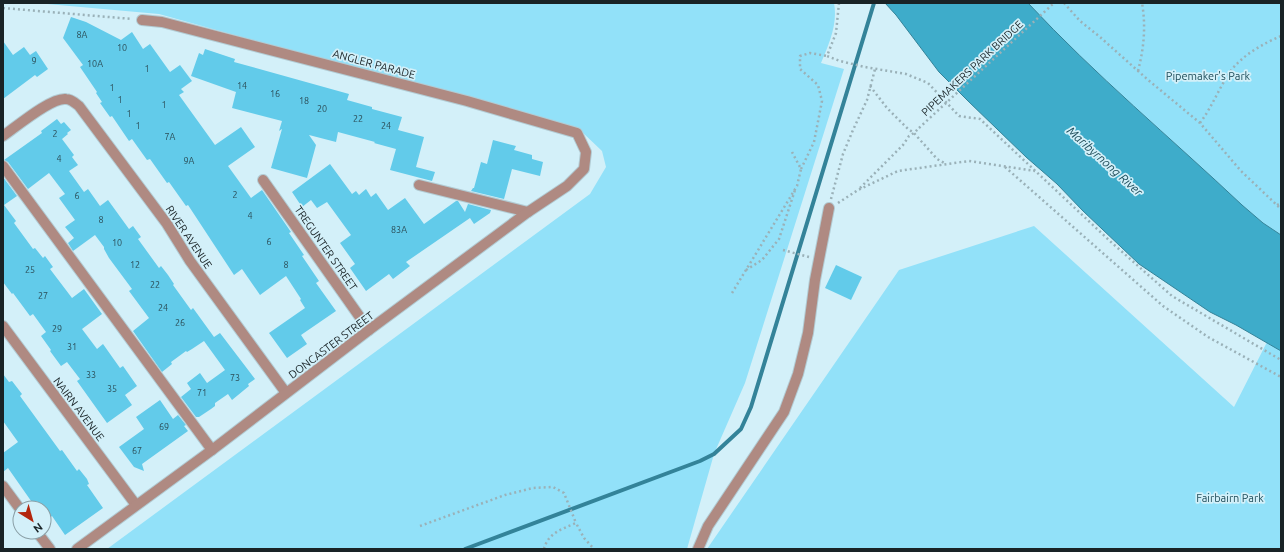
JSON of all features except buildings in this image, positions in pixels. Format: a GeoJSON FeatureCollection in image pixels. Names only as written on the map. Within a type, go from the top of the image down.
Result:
{"type":"FeatureCollection","features":[{"type":"Feature","properties":{"kind":"street","name":"ANGLER PARADE"},"geometry":{"type":"LineString","coordinates":[[142,20],[162,22],[444,95],[577,133],[586,152]]}},
{"type":"Feature","properties":{"kind":"street","name":"RIVER AVENUE"},"geometry":{"type":"LineString","coordinates":[[3,136],[51,102],[62,99],[67,99],[74,102],[85,113],[167,224],[190,261],[286,393]]}},
{"type":"Feature","properties":{"kind":"street","name":"DONCASTER STREET"},"geometry":{"type":"LineString","coordinates":[[77,549],[212,450],[369,330],[528,212],[567,186],[584,169],[586,152]]}},
{"type":"Feature","properties":{"kind":"street"},"geometry":{"type":"LineString","coordinates":[[3,166],[212,450]]}},
{"type":"Feature","properties":{"kind":"street","name":"TREGUNTER STREET"},"geometry":{"type":"LineString","coordinates":[[262,180],[369,330]]}},
{"type":"Feature","properties":{"kind":"street"},"geometry":{"type":"LineString","coordinates":[[419,185],[528,212]]}},
{"type":"Feature","properties":{"kind":"street"},"geometry":{"type":"LineString","coordinates":[[698,549],[708,526],[784,412],[798,374],[808,333],[815,280],[829,208]]}},
{"type":"Feature","properties":{"kind":"street","name":"NAIRN AVENUE"},"geometry":{"type":"LineString","coordinates":[[3,326],[136,506]]}},
{"type":"Feature","properties":{"kind":"street"},"geometry":{"type":"LineString","coordinates":[[3,486],[13,500]]}},
{"type":"Feature","properties":{"kind":"street"},"geometry":{"type":"LineString","coordinates":[[43,540],[50,549]]}},
{"type":"Feature","properties":{"kind":"path"},"geometry":{"type":"LineString","coordinates":[[827,56],[836,33],[839,3]]}},
{"type":"Feature","properties":{"kind":"path","name":"PIPEMAKERS PARK BRIDGE"},"geometry":{"type":"LineString","coordinates":[[858,190],[909,136],[1054,3]]}},
{"type":"Feature","properties":{"kind":"path"},"geometry":{"type":"LineString","coordinates":[[1064,3],[1080,21],[1200,123],[1241,171],[1281,209]]}},
{"type":"Feature","properties":{"kind":"path"},"geometry":{"type":"LineString","coordinates":[[1138,71],[1143,50],[1144,14],[1142,3]]}},
{"type":"Feature","properties":{"kind":"path"},"geometry":{"type":"LineString","coordinates":[[3,8],[142,20]]}},
{"type":"Feature","properties":{"kind":"path"},"geometry":{"type":"LineString","coordinates":[[1200,123],[1209,112],[1231,71],[1252,51],[1281,36]]}},
{"type":"Feature","properties":{"kind":"path"},"geometry":{"type":"LineString","coordinates":[[746,270],[762,260],[779,239],[797,186],[801,169],[814,142],[822,101],[818,85],[800,69],[800,56],[810,53],[827,56],[865,68],[906,74],[928,83],[959,116],[980,119],[1111,242],[1172,296],[1281,360]]}},
{"type":"Feature","properties":{"kind":"path"},"geometry":{"type":"LineString","coordinates":[[829,208],[843,154],[867,100],[875,69]]}},
{"type":"Feature","properties":{"kind":"path"},"geometry":{"type":"LineString","coordinates":[[870,86],[887,108],[914,133],[937,159],[946,164]]}},
{"type":"Feature","properties":{"kind":"path"},"geometry":{"type":"LineString","coordinates":[[792,152],[801,169]]}},
{"type":"Feature","properties":{"kind":"path"},"geometry":{"type":"LineString","coordinates":[[829,208],[858,190],[898,171],[969,161],[1037,172]]}},
{"type":"Feature","properties":{"kind":"path"},"geometry":{"type":"LineString","coordinates":[[1005,167],[1163,306],[1208,338],[1281,377]]}},
{"type":"Feature","properties":{"kind":"path"},"geometry":{"type":"LineString","coordinates":[[732,293],[797,186]]}},
{"type":"Feature","properties":{"kind":"path"},"geometry":{"type":"LineString","coordinates":[[1277,205],[1281,203]]}},
{"type":"Feature","properties":{"kind":"path"},"geometry":{"type":"LineString","coordinates":[[783,250],[809,257]]}},
{"type":"Feature","properties":{"kind":"path"},"geometry":{"type":"LineString","coordinates":[[420,526],[505,495],[533,488],[553,487],[564,493],[576,523],[584,538],[594,549]]}},
{"type":"Feature","properties":{"kind":"path"},"geometry":{"type":"LineString","coordinates":[[544,549],[545,545],[555,532],[576,523]]}},
{"type":"Feature","properties":{"kind":"green space"},"geometry":{"type":"Polygon","coordinates":[[[36,3],[834,3],[834,26],[821,63],[844,69],[745,383],[714,454],[687,549],[107,549],[590,194],[606,167],[602,151],[581,131],[159,14],[36,3]]]}},
{"type":"Feature","properties":{"kind":"green space","name":"Pipemaker's Park"},"geometry":{"type":"Polygon","coordinates":[[[1028,3],[1281,3],[1281,235],[1263,223],[1242,205],[1134,106],[1080,56],[1028,3]]]}},
{"type":"Feature","properties":{"kind":"green space","name":"Fairbairn Park"},"geometry":{"type":"Polygon","coordinates":[[[1034,226],[1234,407],[1267,342],[1281,351],[1281,549],[707,549],[899,270],[1034,226]]]}},
{"type":"Feature","properties":{"kind":"water","name":"Maribyrnong River"},"geometry":{"type":"Polygon","coordinates":[[[885,3],[1028,3],[1080,56],[1134,106],[1242,205],[1263,223],[1281,235],[1281,351],[1210,312],[1139,264],[939,72],[896,15],[885,3]]]}},
{"type":"Feature","properties":{"kind":"waterway"},"geometry":{"type":"LineString","coordinates":[[465,549],[700,461],[714,454],[741,429],[751,407],[874,3]]}}]}
